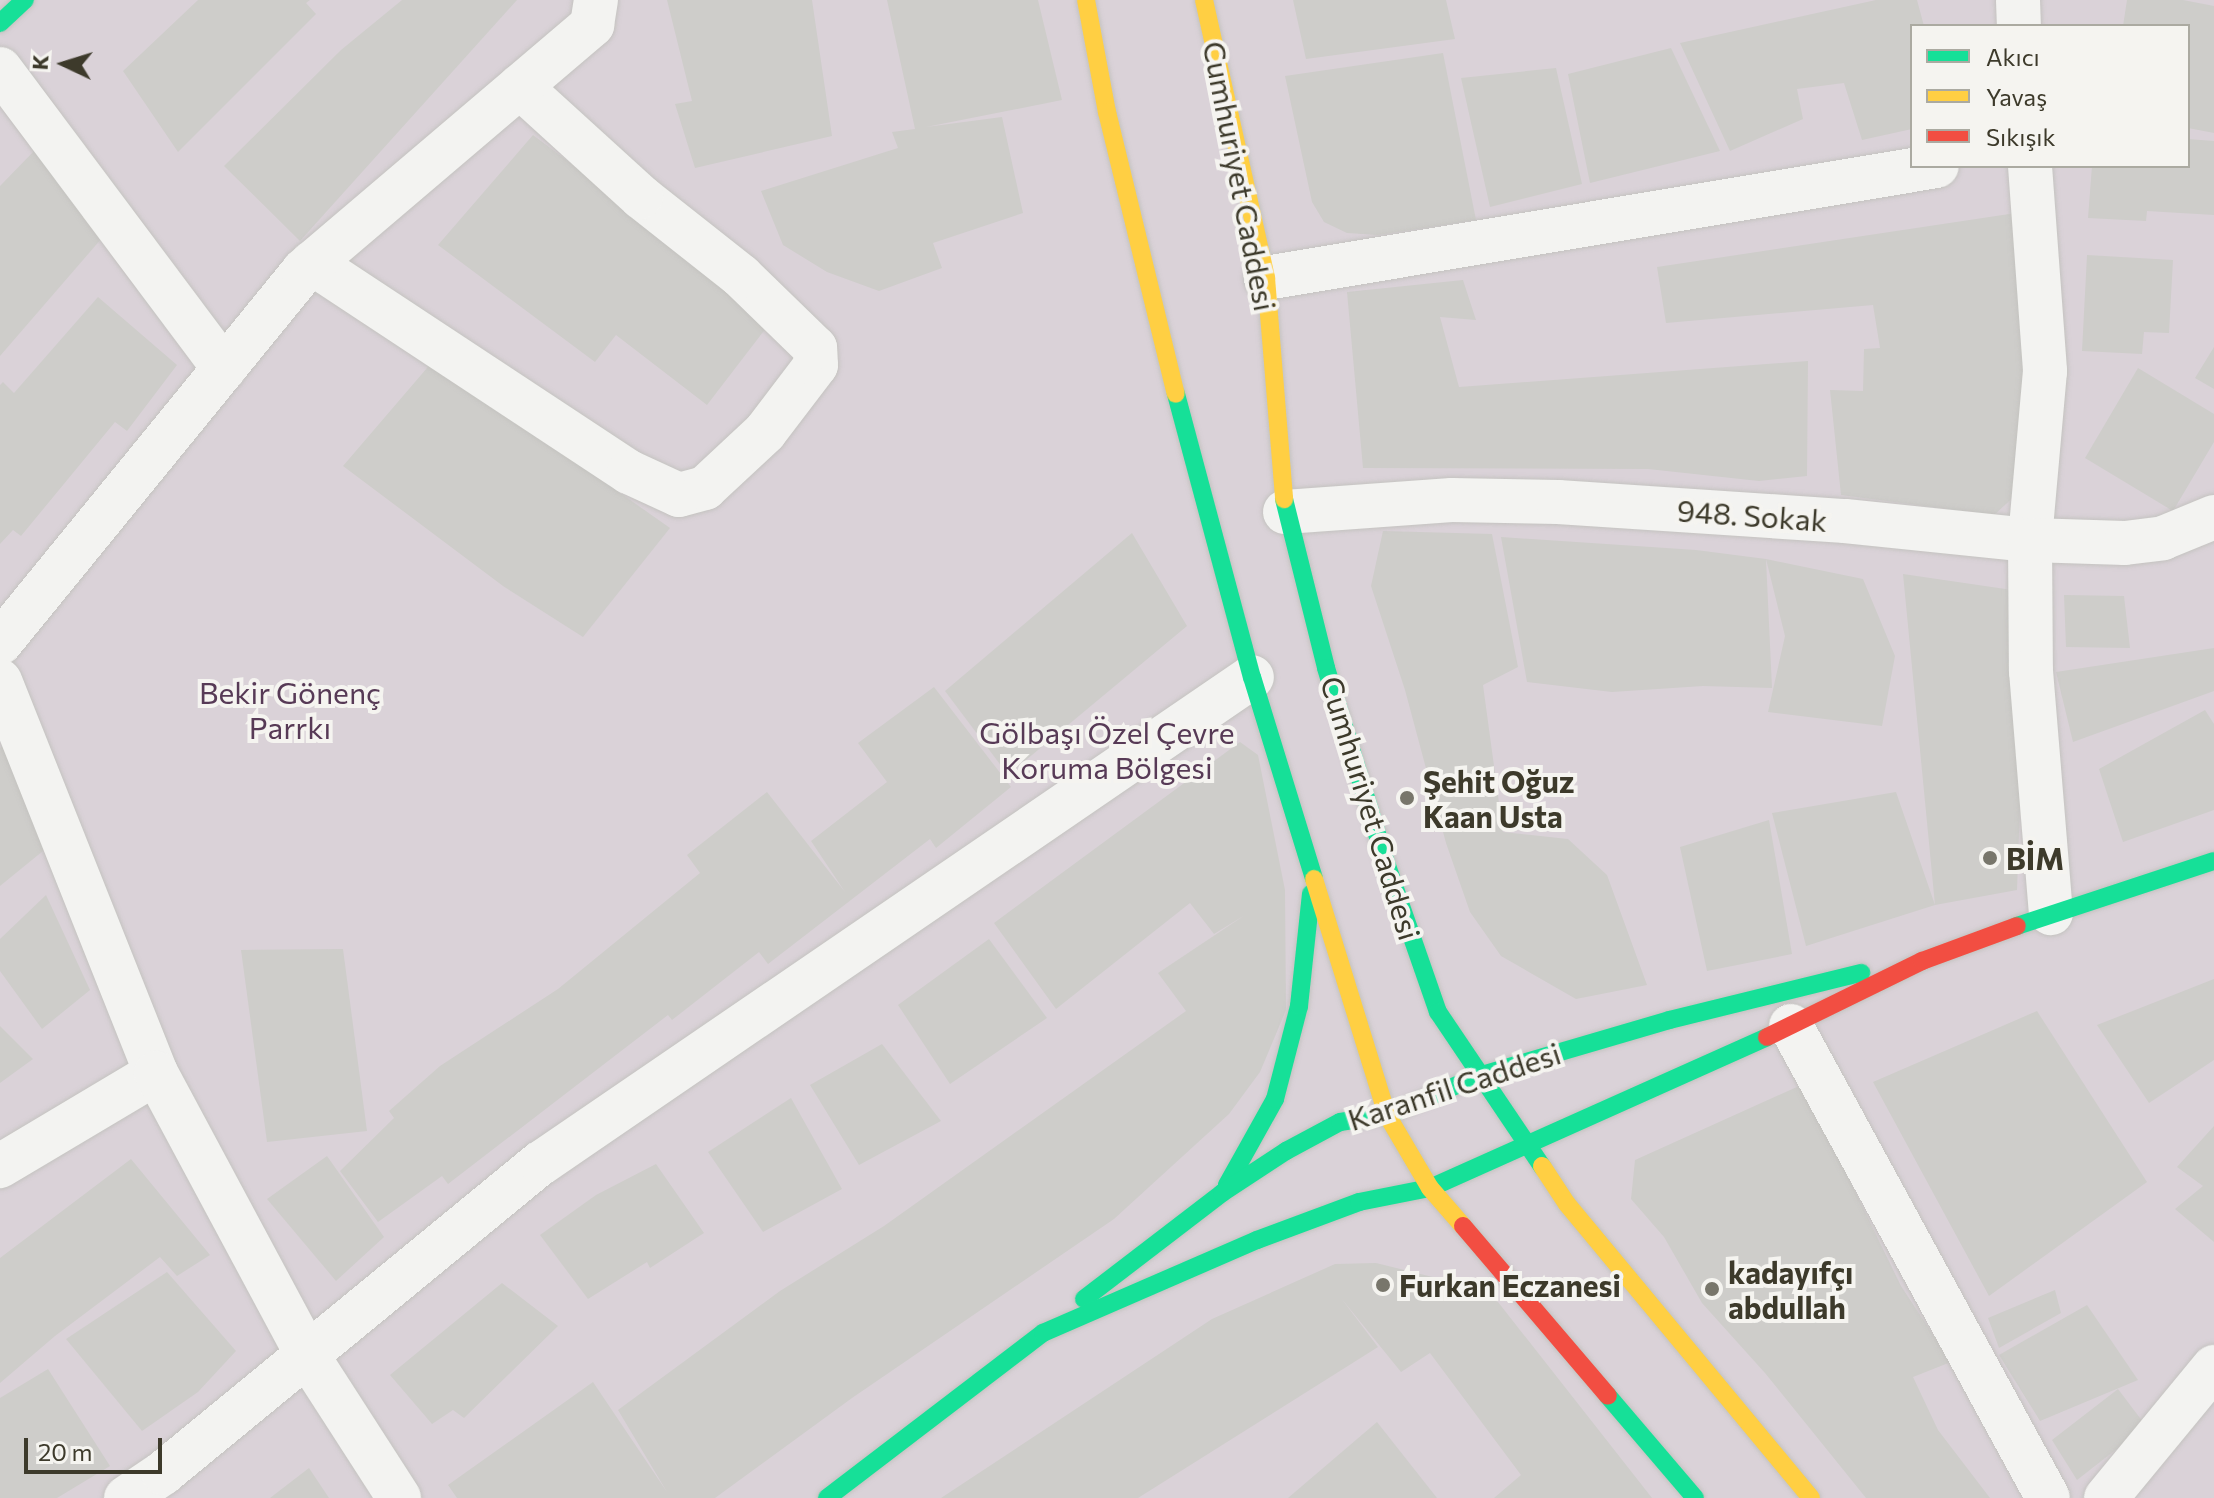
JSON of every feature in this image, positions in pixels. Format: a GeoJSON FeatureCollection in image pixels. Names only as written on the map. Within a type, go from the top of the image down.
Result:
{"type":"FeatureCollection","features":[{"type":"Feature","properties":{"kind":"main road"},"geometry":{"type":"LineString","coordinates":[[0,23],[25,0]]}},
{"type":"Feature","properties":{"kind":"main road"},"geometry":{"type":"LineString","coordinates":[[1086,0],[1107,112],[1191,458],[1252,677],[1387,1115],[1430,1188],[1695,1498]]}},
{"type":"Feature","properties":{"kind":"main road","name":"Cumhuriyet Caddesi"},"geometry":{"type":"LineString","coordinates":[[1204,0],[1266,278],[1285,512],[1326,668],[1411,940],[1438,1012],[1478,1076],[1567,1204],[1811,1498]]}},
{"type":"Feature","properties":{"kind":"main road","name":"Karanfil Caddesi"},"geometry":{"type":"LineString","coordinates":[[1043,1333],[1257,1240],[1345,1207],[1430,1188],[1791,1026],[1922,961],[2051,913],[2214,861]]}},
{"type":"Feature","properties":{"kind":"main road"},"geometry":{"type":"LineString","coordinates":[[1222,1193],[1275,1099],[1299,1006],[1313,876]]}},
{"type":"Feature","properties":{"kind":"main road","name":"Karanfil Caddesi"},"geometry":{"type":"LineString","coordinates":[[1043,1333],[1131,1261],[1222,1193],[1286,1151],[1340,1122],[1387,1115],[1478,1076],[1782,990],[1922,961]]}},
{"type":"Feature","properties":{"kind":"main road"},"geometry":{"type":"LineString","coordinates":[[827,1498],[1043,1333]]}},
{"type":"Feature","properties":{"kind":"street"},"geometry":{"type":"LineString","coordinates":[[0,643],[312,263],[592,25],[596,0]]}},
{"type":"Feature","properties":{"kind":"street"},"geometry":{"type":"LineString","coordinates":[[2018,0],[2019,24]]}},
{"type":"Feature","properties":{"kind":"street"},"geometry":{"type":"LineString","coordinates":[[0,69],[224,368]]}},
{"type":"Feature","properties":{"kind":"street"},"geometry":{"type":"LineString","coordinates":[[312,263],[629,472],[679,495],[705,488],[765,432],[816,365],[815,348],[741,276],[641,197],[520,87]]}},
{"type":"Feature","properties":{"kind":"street"},"geometry":{"type":"LineString","coordinates":[[1266,278],[1925,168]]}},
{"type":"Feature","properties":{"kind":"street"},"geometry":{"type":"LineString","coordinates":[[2030,168],[2045,371],[2030,540],[2031,671],[2051,913]]}},
{"type":"Feature","properties":{"kind":"street","name":"948. Sokak"},"geometry":{"type":"LineString","coordinates":[[1285,512],[1452,500],[1558,502],[1845,521],[2030,540],[2138,541],[2163,538],[2214,517]]}},
{"type":"Feature","properties":{"kind":"street"},"geometry":{"type":"LineString","coordinates":[[126,1498],[163,1473],[541,1163],[1252,677]]}},
{"type":"Feature","properties":{"kind":"street"},"geometry":{"type":"LineString","coordinates":[[0,681],[156,1073],[307,1355],[399,1498]]}},
{"type":"Feature","properties":{"kind":"street"},"geometry":{"type":"LineString","coordinates":[[1791,1026],[2048,1498]]}},
{"type":"Feature","properties":{"kind":"street"},"geometry":{"type":"LineString","coordinates":[[0,1166],[156,1073]]}},
{"type":"Feature","properties":{"kind":"street"},"geometry":{"type":"LineString","coordinates":[[2106,1498],[2214,1367]]}},
{"type":"Feature","properties":{"kind":"green space","name":"Gölbaşı Özel Çevre Koruma Bölgesi"},"geometry":{"type":"Polygon","coordinates":[[[0,0],[2214,0],[2214,1498],[0,1498],[0,0]]]}},
{"type":"Feature","properties":{"kind":"building"},"geometry":{"type":"Polygon","coordinates":[[[198,0],[310,0],[306,3],[316,14],[178,152],[123,71],[198,0]]]}},
{"type":"Feature","properties":{"kind":"building"},"geometry":{"type":"Polygon","coordinates":[[[402,0],[517,0],[300,241],[224,166],[341,50],[402,0]]]}},
{"type":"Feature","properties":{"kind":"building"},"geometry":{"type":"Polygon","coordinates":[[[667,0],[812,0],[832,136],[695,168],[675,104],[692,101],[667,0]]]}},
{"type":"Feature","properties":{"kind":"building"},"geometry":{"type":"Polygon","coordinates":[[[887,0],[1038,0],[1062,100],[926,127],[1002,117],[1023,213],[933,243],[942,268],[879,291],[827,272],[783,245],[761,191],[898,148],[892,132],[915,129],[887,0]]]}},
{"type":"Feature","properties":{"kind":"building"},"geometry":{"type":"Polygon","coordinates":[[[1293,0],[1446,0],[1455,39],[1306,59],[1293,0]]]}},
{"type":"Feature","properties":{"kind":"building"},"geometry":{"type":"Polygon","coordinates":[[[1876,0],[1917,0],[1923,24],[1910,24],[1910,129],[1862,140],[1844,83],[1797,89],[1803,119],[1730,151],[1680,43],[1876,0]]]}},
{"type":"Feature","properties":{"kind":"building"},"geometry":{"type":"Polygon","coordinates":[[[2127,0],[2183,0],[2214,6],[2214,133],[2190,128],[2190,24],[2123,24],[2127,0]]]}},
{"type":"Feature","properties":{"kind":"building"},"geometry":{"type":"Polygon","coordinates":[[[1671,48],[1720,151],[1590,183],[1568,74],[1671,48]]]}},
{"type":"Feature","properties":{"kind":"building"},"geometry":{"type":"Polygon","coordinates":[[[1443,53],[1476,220],[1378,235],[1347,233],[1324,222],[1312,202],[1285,76],[1443,53]]]}},
{"type":"Feature","properties":{"kind":"building"},"geometry":{"type":"Polygon","coordinates":[[[1556,68],[1582,184],[1490,207],[1461,78],[1556,68]]]}},
{"type":"Feature","properties":{"kind":"building"},"geometry":{"type":"Polygon","coordinates":[[[533,135],[683,248],[770,323],[707,405],[616,335],[595,362],[438,245],[533,135]]]}},
{"type":"Feature","properties":{"kind":"building"},"geometry":{"type":"Polygon","coordinates":[[[2190,139],[2214,141],[2214,215],[2147,211],[2146,221],[2088,218],[2092,168],[2190,168],[2190,139]]]}},
{"type":"Feature","properties":{"kind":"building"},"geometry":{"type":"Polygon","coordinates":[[[35,150],[102,238],[0,356],[0,186],[35,150]]]}},
{"type":"Feature","properties":{"kind":"building"},"geometry":{"type":"Polygon","coordinates":[[[2016,213],[2029,483],[1994,515],[1841,495],[1830,390],[1863,391],[1864,349],[1880,348],[1873,305],[1666,323],[1657,267],[2016,213]]]}},
{"type":"Feature","properties":{"kind":"building"},"geometry":{"type":"Polygon","coordinates":[[[2087,255],[2173,260],[2169,333],[2144,332],[2142,354],[2082,351],[2087,255]]]}},
{"type":"Feature","properties":{"kind":"building"},"geometry":{"type":"Polygon","coordinates":[[[1463,280],[1476,320],[1440,317],[1459,387],[1808,361],[1807,476],[1759,481],[1648,469],[1363,468],[1347,292],[1463,280]]]}},
{"type":"Feature","properties":{"kind":"building"},"geometry":{"type":"Polygon","coordinates":[[[98,297],[177,365],[127,431],[115,422],[21,536],[13,530],[0,544],[0,385],[3,382],[14,393],[98,297]]]}},
{"type":"Feature","properties":{"kind":"building"},"geometry":{"type":"Polygon","coordinates":[[[2214,347],[2214,389],[2195,378],[2214,347]]]}},
{"type":"Feature","properties":{"kind":"building"},"geometry":{"type":"Polygon","coordinates":[[[433,361],[670,528],[583,637],[503,586],[343,466],[433,361]]]}},
{"type":"Feature","properties":{"kind":"building"},"geometry":{"type":"Polygon","coordinates":[[[2138,368],[2214,414],[2214,442],[2173,511],[2085,458],[2138,368]]]}},
{"type":"Feature","properties":{"kind":"building"},"geometry":{"type":"Polygon","coordinates":[[[1383,531],[1492,534],[1518,667],[1483,685],[1503,832],[1568,839],[1607,875],[1647,985],[1576,999],[1501,956],[1470,912],[1446,843],[1405,690],[1371,586],[1383,531]]]}},
{"type":"Feature","properties":{"kind":"building"},"geometry":{"type":"Polygon","coordinates":[[[1132,533],[1187,626],[1008,775],[945,691],[1132,533]]]}},
{"type":"Feature","properties":{"kind":"building"},"geometry":{"type":"Polygon","coordinates":[[[1501,537],[1696,550],[1766,559],[1772,688],[1703,686],[1612,692],[1527,682],[1501,537]]]}},
{"type":"Feature","properties":{"kind":"building"},"geometry":{"type":"Polygon","coordinates":[[[1766,559],[1863,579],[1895,656],[1882,726],[1768,712],[1785,636],[1766,559]]]}},
{"type":"Feature","properties":{"kind":"building"},"geometry":{"type":"Polygon","coordinates":[[[1903,574],[2019,591],[2021,776],[2017,890],[1935,905],[1903,574]]]}},
{"type":"Feature","properties":{"kind":"building"},"geometry":{"type":"Polygon","coordinates":[[[2064,595],[2124,596],[2130,648],[2066,647],[2064,595]]]}},
{"type":"Feature","properties":{"kind":"building"},"geometry":{"type":"Polygon","coordinates":[[[2214,648],[2214,691],[2073,742],[2056,672],[2214,648]]]}},
{"type":"Feature","properties":{"kind":"building"},"geometry":{"type":"Polygon","coordinates":[[[934,687],[1011,787],[936,848],[930,839],[768,964],[759,952],[672,1020],[668,1015],[448,1184],[442,1176],[378,1222],[340,1171],[394,1118],[389,1111],[440,1066],[558,989],[700,873],[687,855],[767,792],[845,892],[811,841],[887,782],[858,743],[934,687]]]}},
{"type":"Feature","properties":{"kind":"building"},"geometry":{"type":"Polygon","coordinates":[[[2205,710],[2214,724],[2214,810],[2123,842],[2099,769],[2205,710]]]}},
{"type":"Feature","properties":{"kind":"building"},"geometry":{"type":"Polygon","coordinates":[[[1240,742],[1258,755],[1285,890],[1286,1010],[1260,1072],[1229,1114],[1114,1219],[852,1398],[715,1498],[457,1498],[448,1485],[593,1382],[667,1492],[618,1410],[780,1291],[884,1226],[1186,1011],[1158,973],[1245,915],[1214,934],[1190,903],[1056,1009],[994,923],[1240,742]]]}},
{"type":"Feature","properties":{"kind":"building"},"geometry":{"type":"Polygon","coordinates":[[[3,745],[54,842],[0,886],[0,748],[3,745]]]}},
{"type":"Feature","properties":{"kind":"building"},"geometry":{"type":"Polygon","coordinates":[[[1896,792],[1935,905],[1806,946],[1772,813],[1896,792]]]}},
{"type":"Feature","properties":{"kind":"building"},"geometry":{"type":"Polygon","coordinates":[[[1769,820],[1792,954],[1707,971],[1680,847],[1769,820]]]}},
{"type":"Feature","properties":{"kind":"building"},"geometry":{"type":"Polygon","coordinates":[[[46,895],[90,990],[42,1029],[0,971],[0,939],[46,895]]]}},
{"type":"Feature","properties":{"kind":"building"},"geometry":{"type":"Polygon","coordinates":[[[989,939],[1047,1018],[950,1084],[898,1005],[989,939]]]}},
{"type":"Feature","properties":{"kind":"building"},"geometry":{"type":"Polygon","coordinates":[[[343,949],[367,1131],[267,1142],[241,950],[343,949]]]}},
{"type":"Feature","properties":{"kind":"building"},"geometry":{"type":"Polygon","coordinates":[[[2214,979],[2214,1060],[2149,1103],[2097,1025],[2214,979]]]}},
{"type":"Feature","properties":{"kind":"building"},"geometry":{"type":"Polygon","coordinates":[[[2037,1011],[2147,1182],[1989,1296],[1873,1082],[2037,1011]]]}},
{"type":"Feature","properties":{"kind":"building"},"geometry":{"type":"Polygon","coordinates":[[[0,1026],[33,1059],[0,1083],[0,1026]]]}},
{"type":"Feature","properties":{"kind":"building"},"geometry":{"type":"Polygon","coordinates":[[[882,1044],[941,1121],[859,1165],[810,1085],[882,1044]]]}},
{"type":"Feature","properties":{"kind":"building"},"geometry":{"type":"Polygon","coordinates":[[[1799,1086],[1831,1142],[1901,1286],[1951,1362],[1913,1377],[1938,1430],[1990,1498],[1866,1498],[1765,1373],[1702,1303],[1664,1237],[1631,1199],[1635,1160],[1799,1086]]]}},
{"type":"Feature","properties":{"kind":"building"},"geometry":{"type":"Polygon","coordinates":[[[791,1098],[842,1189],[763,1232],[708,1152],[791,1098]]]}},
{"type":"Feature","properties":{"kind":"building"},"geometry":{"type":"Polygon","coordinates":[[[2214,1126],[2214,1242],[2175,1209],[2203,1186],[2177,1167],[2214,1126]]]}},
{"type":"Feature","properties":{"kind":"building"},"geometry":{"type":"Polygon","coordinates":[[[327,1156],[384,1237],[336,1281],[267,1199],[327,1156]]]}},
{"type":"Feature","properties":{"kind":"building"},"geometry":{"type":"Polygon","coordinates":[[[131,1159],[210,1255],[177,1276],[160,1257],[55,1336],[0,1383],[0,1258],[131,1159]]]}},
{"type":"Feature","properties":{"kind":"building"},"geometry":{"type":"Polygon","coordinates":[[[656,1164],[704,1233],[650,1268],[647,1262],[588,1299],[540,1235],[596,1195],[656,1164]]]}},
{"type":"Feature","properties":{"kind":"building"},"geometry":{"type":"Polygon","coordinates":[[[1376,1263],[1461,1284],[1498,1302],[1652,1498],[1494,1498],[1521,1475],[1430,1353],[1401,1372],[1341,1298],[1378,1347],[1138,1498],[941,1498],[1212,1319],[1335,1264],[1376,1263]]]}},
{"type":"Feature","properties":{"kind":"building"},"geometry":{"type":"Polygon","coordinates":[[[167,1272],[236,1351],[198,1392],[142,1431],[66,1339],[167,1272]]]}},
{"type":"Feature","properties":{"kind":"building"},"geometry":{"type":"Polygon","coordinates":[[[502,1283],[558,1326],[464,1418],[453,1410],[432,1424],[390,1375],[502,1283]]]}},
{"type":"Feature","properties":{"kind":"building"},"geometry":{"type":"Polygon","coordinates":[[[2055,1290],[2061,1313],[1999,1348],[1988,1318],[2055,1290]]]}},
{"type":"Feature","properties":{"kind":"building"},"geometry":{"type":"Polygon","coordinates":[[[2087,1305],[2138,1380],[2040,1421],[1999,1355],[2087,1305]]]}},
{"type":"Feature","properties":{"kind":"building"},"geometry":{"type":"Polygon","coordinates":[[[48,1369],[110,1466],[57,1498],[0,1498],[0,1398],[48,1369]]]}},
{"type":"Feature","properties":{"kind":"building"},"geometry":{"type":"Polygon","coordinates":[[[2118,1389],[2146,1426],[2077,1480],[2052,1440],[2118,1389]]]}},
{"type":"Feature","properties":{"kind":"building"},"geometry":{"type":"Polygon","coordinates":[[[1377,1422],[1437,1498],[1288,1498],[1377,1422]]]}},
{"type":"Feature","properties":{"kind":"building"},"geometry":{"type":"Polygon","coordinates":[[[309,1468],[329,1498],[270,1498],[309,1468]]]}},
{"type":"Feature","properties":{"kind":"traffic: fast"},"geometry":{"type":"LineString","coordinates":[[0,23],[25,0]]}},
{"type":"Feature","properties":{"kind":"traffic: fast"},"geometry":{"type":"LineString","coordinates":[[1176,394],[1252,677],[1314,879]]}},
{"type":"Feature","properties":{"kind":"traffic: fast"},"geometry":{"type":"LineString","coordinates":[[1284,499],[1326,668],[1384,857],[1438,1012],[1542,1166]]}},
{"type":"Feature","properties":{"kind":"traffic: fast"},"geometry":{"type":"LineString","coordinates":[[2017,926],[2214,861]]}},
{"type":"Feature","properties":{"kind":"traffic: fast"},"geometry":{"type":"LineString","coordinates":[[1227,1185],[1275,1099],[1299,1006],[1311,894]]}},
{"type":"Feature","properties":{"kind":"traffic: fast"},"geometry":{"type":"LineString","coordinates":[[1084,1299],[1222,1193],[1286,1151],[1340,1122],[1387,1115],[1478,1076],[1669,1020],[1861,973]]}},
{"type":"Feature","properties":{"kind":"traffic: fast"},"geometry":{"type":"LineString","coordinates":[[827,1498],[1043,1333],[1257,1240],[1359,1202],[1430,1188],[1767,1037]]}},
{"type":"Feature","properties":{"kind":"traffic: fast"},"geometry":{"type":"LineString","coordinates":[[1608,1396],[1695,1498]]}},
{"type":"Feature","properties":{"kind":"traffic: slow"},"geometry":{"type":"LineString","coordinates":[[1086,0],[1107,112],[1176,394]]}},
{"type":"Feature","properties":{"kind":"traffic: slow"},"geometry":{"type":"LineString","coordinates":[[1204,0],[1266,278],[1284,499]]}},
{"type":"Feature","properties":{"kind":"traffic: slow"},"geometry":{"type":"LineString","coordinates":[[1314,879],[1387,1115],[1430,1188],[1463,1226]]}},
{"type":"Feature","properties":{"kind":"traffic: slow"},"geometry":{"type":"LineString","coordinates":[[1542,1166],[1567,1204],[1811,1498]]}},
{"type":"Feature","properties":{"kind":"traffic: jam"},"geometry":{"type":"LineString","coordinates":[[1767,1037],[1922,961],[2017,926]]}},
{"type":"Feature","properties":{"kind":"traffic: jam"},"geometry":{"type":"LineString","coordinates":[[1463,1226],[1608,1396]]}},
{"type":"Feature","properties":{"kind":"place","name":"Şehit Oğuz Kaan Usta"},"geometry":{"type":"Point","coordinates":[1407,798]}},
{"type":"Feature","properties":{"kind":"place","name":"BİM"},"geometry":{"type":"Point","coordinates":[1990,858]}},
{"type":"Feature","properties":{"kind":"place","name":"Furkan Eczanesi"},"geometry":{"type":"Point","coordinates":[1383,1285]}},
{"type":"Feature","properties":{"kind":"place","name":"kadayıfçı abdullah"},"geometry":{"type":"Point","coordinates":[1712,1289]}},
{"type":"Feature","properties":{"kind":"park label","name":"Bekir Gönenç Parrkı"},"geometry":{"type":"Point","coordinates":[290,709]}}]}
